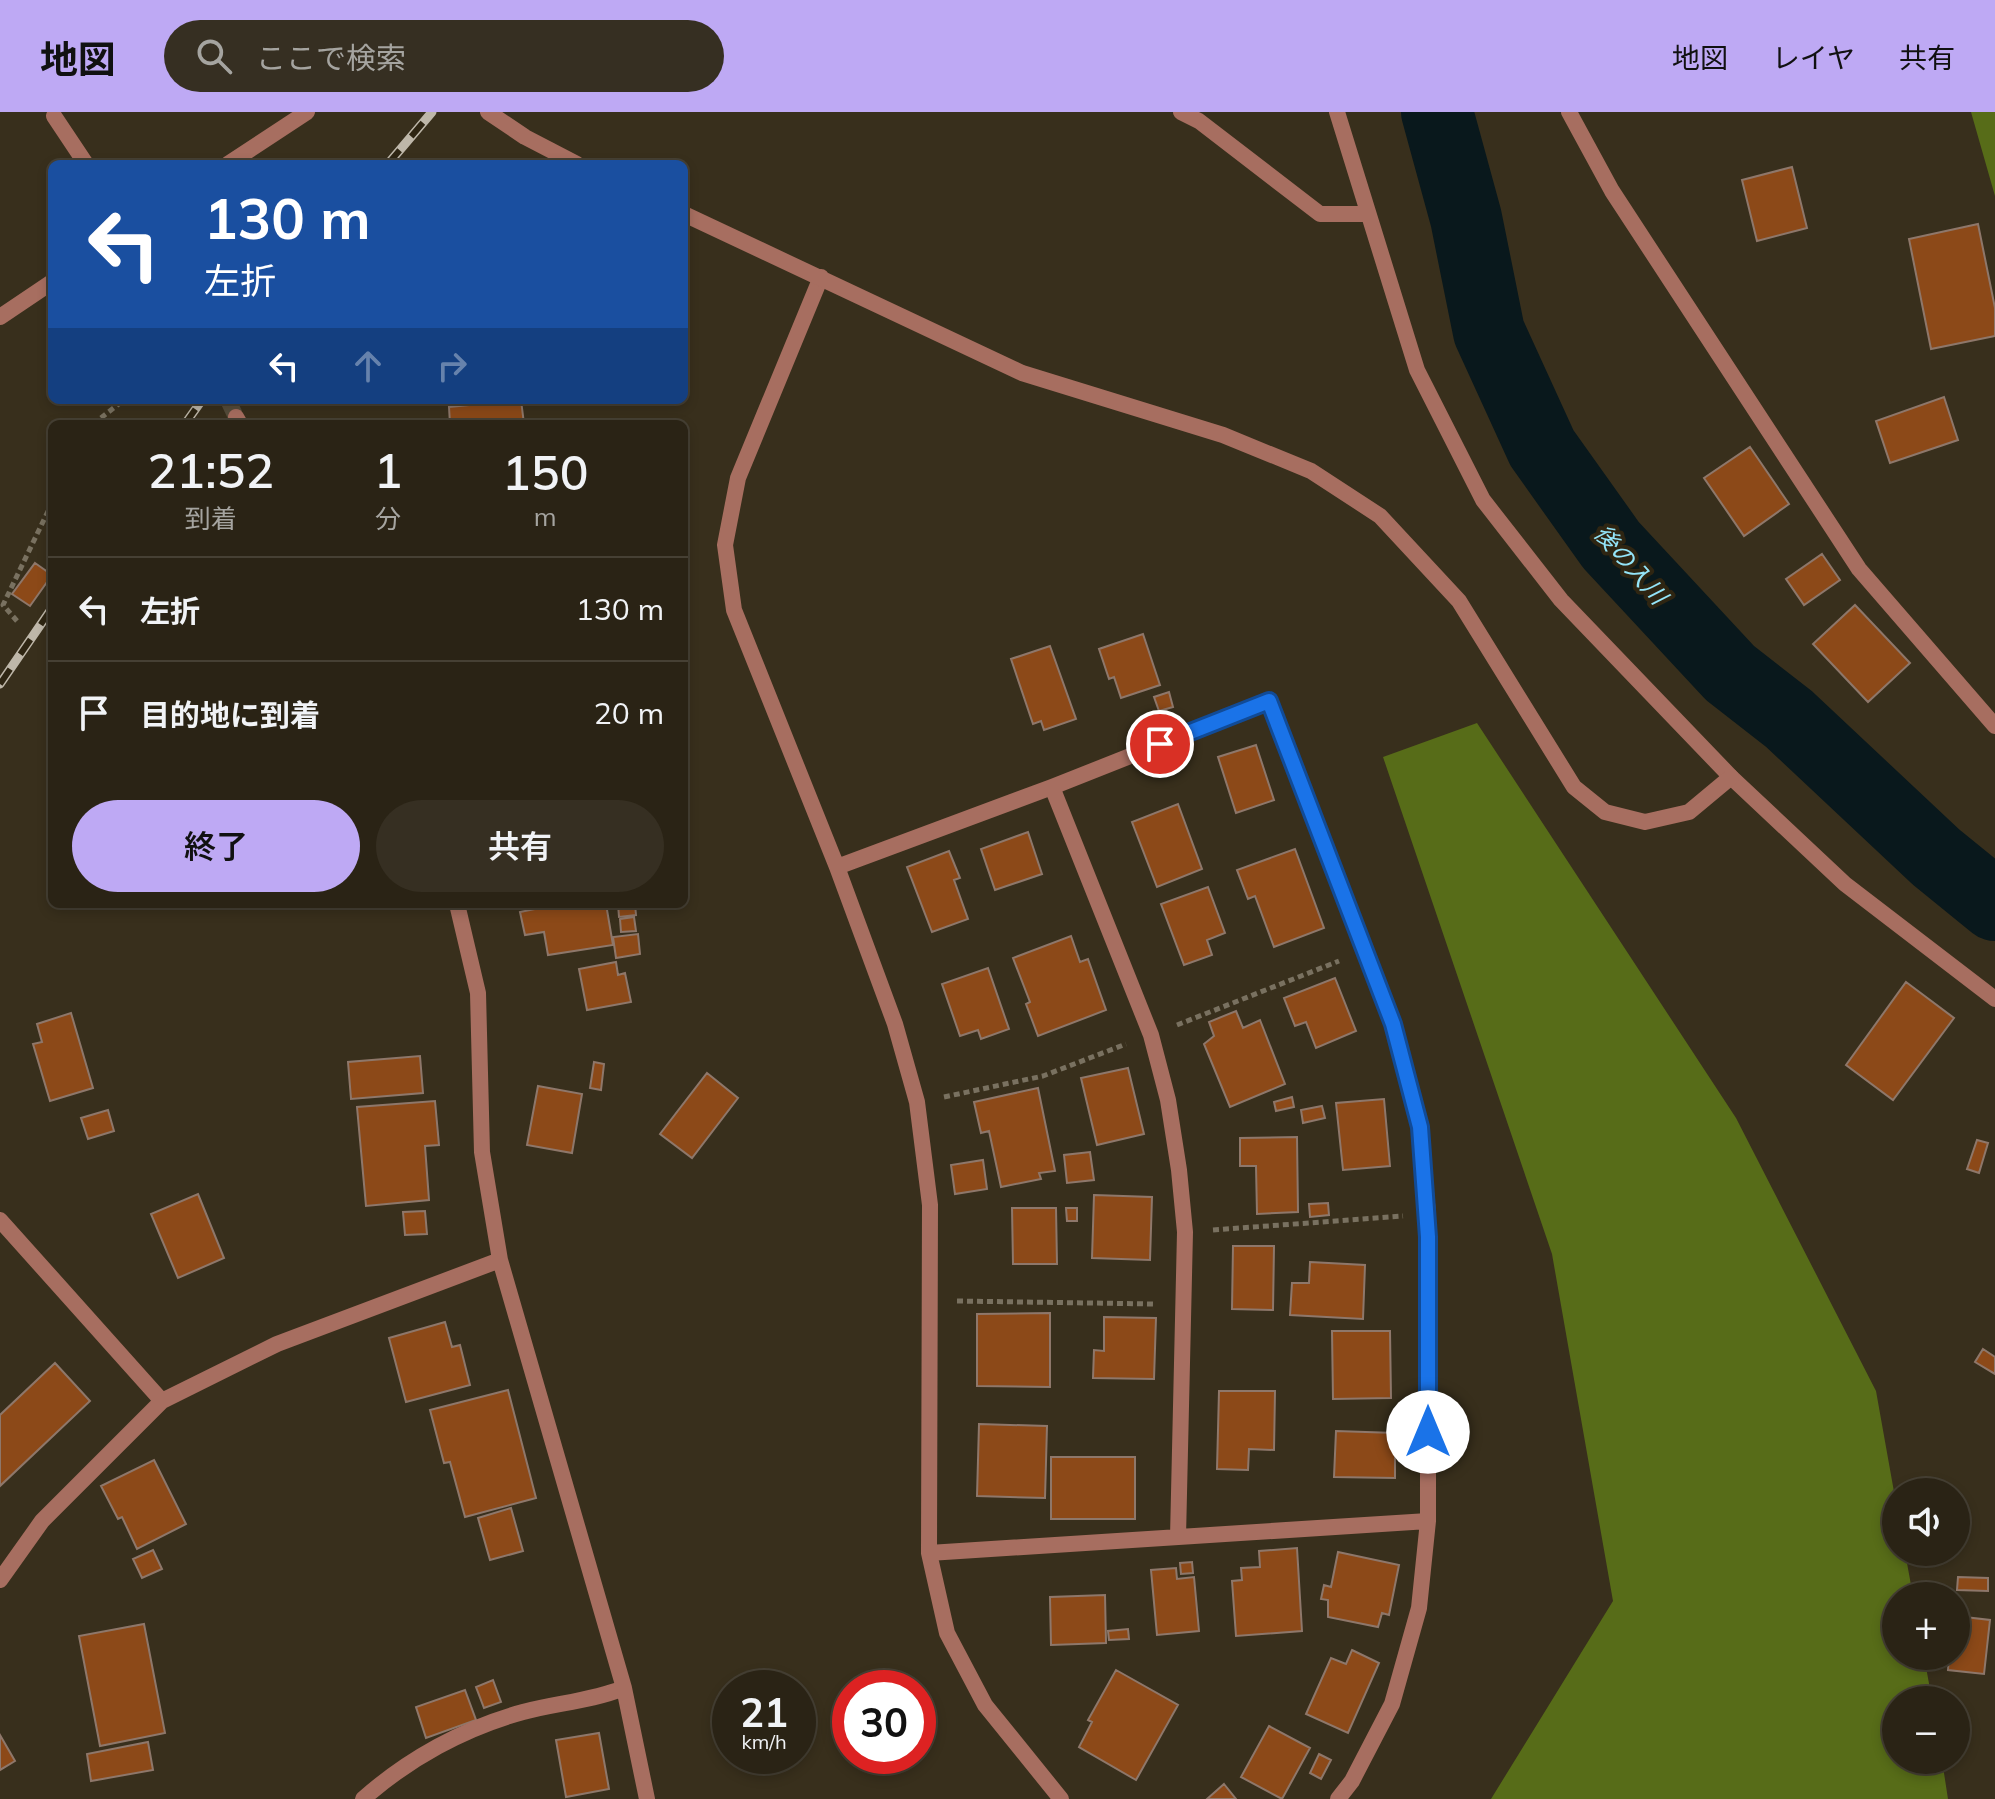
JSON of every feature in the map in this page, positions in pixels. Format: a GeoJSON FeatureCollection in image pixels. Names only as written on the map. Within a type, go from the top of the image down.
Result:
{"type":"FeatureCollection","features":[{"type":"Feature","properties":{"kind":"street"},"geometry":{"type":"LineString","coordinates":[[234,160],[307,112]]}},
{"type":"Feature","properties":{"kind":"street"},"geometry":{"type":"LineString","coordinates":[[488,112],[525,137],[569,160]]}},
{"type":"Feature","properties":{"kind":"street"},"geometry":{"type":"LineString","coordinates":[[1181,112],[1199,121],[1320,214],[1368,214]]}},
{"type":"Feature","properties":{"kind":"street"},"geometry":{"type":"LineString","coordinates":[[1337,112],[1417,370],[1483,500],[1561,600],[1731,777],[1845,884],[1995,999]]}},
{"type":"Feature","properties":{"kind":"street"},"geometry":{"type":"LineString","coordinates":[[1569,112],[1612,191],[1859,569],[1995,726]]}},
{"type":"Feature","properties":{"kind":"street"},"geometry":{"type":"LineString","coordinates":[[54,116],[83,160]]}},
{"type":"Feature","properties":{"kind":"street"},"geometry":{"type":"LineString","coordinates":[[688,216],[1022,373],[1223,435],[1311,471],[1380,516],[1459,601],[1574,787],[1605,812],[1645,822],[1689,812],[1731,777]]}},
{"type":"Feature","properties":{"kind":"street"},"geometry":{"type":"LineString","coordinates":[[821,277],[738,478],[725,545],[734,610],[837,867],[895,1024],[917,1102],[930,1205],[929,1553],[947,1633],[985,1705],[1061,1799]]}},
{"type":"Feature","properties":{"kind":"street"},"geometry":{"type":"LineString","coordinates":[[0,317],[48,285]]}},
{"type":"Feature","properties":{"kind":"street"},"geometry":{"type":"LineString","coordinates":[[837,867],[1052,787],[1269,701],[1393,1024],[1420,1127],[1428,1214],[1428,1521],[1419,1608],[1392,1704],[1352,1781],[1338,1799]]}},
{"type":"Feature","properties":{"kind":"street"},"geometry":{"type":"LineString","coordinates":[[1052,787],[1151,1035],[1168,1100],[1185,1232],[1178,1537]]}},
{"type":"Feature","properties":{"kind":"street"},"geometry":{"type":"LineString","coordinates":[[458,908],[478,993],[482,1152],[500,1260],[624,1688],[647,1799]]}},
{"type":"Feature","properties":{"kind":"street"},"geometry":{"type":"LineString","coordinates":[[0,1220],[162,1401]]}},
{"type":"Feature","properties":{"kind":"street"},"geometry":{"type":"LineString","coordinates":[[0,1580],[42,1521],[162,1401],[277,1344],[500,1260]]}},
{"type":"Feature","properties":{"kind":"street"},"geometry":{"type":"LineString","coordinates":[[929,1553],[1428,1521]]}},
{"type":"Feature","properties":{"kind":"street"},"geometry":{"type":"LineString","coordinates":[[363,1799],[392,1773],[462,1734],[523,1712],[600,1698],[624,1688]]}},
{"type":"Feature","properties":{"kind":"path"},"geometry":{"type":"LineString","coordinates":[[98,420],[119,404]]}},
{"type":"Feature","properties":{"kind":"path"},"geometry":{"type":"LineString","coordinates":[[17,621],[3,605],[48,511]]}},
{"type":"Feature","properties":{"kind":"path"},"geometry":{"type":"LineString","coordinates":[[1185,1232],[1428,1214]]}},
{"type":"Feature","properties":{"kind":"path"},"geometry":{"type":"LineString","coordinates":[[930,1300],[1184,1304]]}},
{"type":"Feature","properties":{"kind":"green space"},"geometry":{"type":"Polygon","coordinates":[[[1971,112],[1995,112],[1995,196],[1971,112]]]}},
{"type":"Feature","properties":{"kind":"green space"},"geometry":{"type":"Polygon","coordinates":[[[1477,723],[1736,1118],[1876,1391],[1892,1478],[1882,1478],[1882,1566],[1908,1566],[1910,1582],[1882,1582],[1882,1670],[1927,1670],[1929,1686],[1882,1686],[1882,1774],[1944,1774],[1948,1799],[1491,1799],[1613,1601],[1552,1254],[1383,757],[1477,723]]]}},
{"type":"Feature","properties":{"kind":"building"},"geometry":{"type":"Polygon","coordinates":[[[1792,167],[1807,228],[1757,241],[1742,180],[1792,167]]]}},
{"type":"Feature","properties":{"kind":"building"},"geometry":{"type":"Polygon","coordinates":[[[1978,224],[1995,308],[1995,336],[1931,349],[1909,239],[1978,224]]]}},
{"type":"Feature","properties":{"kind":"building"},"geometry":{"type":"Polygon","coordinates":[[[1944,397],[1958,440],[1890,463],[1876,421],[1944,397]]]}},
{"type":"Feature","properties":{"kind":"building"},"geometry":{"type":"Polygon","coordinates":[[[522,404],[524,420],[450,420],[449,407],[522,404]]]}},
{"type":"Feature","properties":{"kind":"building"},"geometry":{"type":"Polygon","coordinates":[[[1750,447],[1789,504],[1744,536],[1704,478],[1750,447]]]}},
{"type":"Feature","properties":{"kind":"building"},"geometry":{"type":"Polygon","coordinates":[[[1822,554],[1840,580],[1804,605],[1786,579],[1822,554]]]}},
{"type":"Feature","properties":{"kind":"building"},"geometry":{"type":"Polygon","coordinates":[[[35,563],[48,572],[48,581],[30,606],[12,594],[35,563]]]}},
{"type":"Feature","properties":{"kind":"building"},"geometry":{"type":"Polygon","coordinates":[[[1855,605],[1910,663],[1868,702],[1813,644],[1855,605]]]}},
{"type":"Feature","properties":{"kind":"building"},"geometry":{"type":"Polygon","coordinates":[[[1143,634],[1160,685],[1121,698],[1114,677],[1109,679],[1099,649],[1143,634]]]}},
{"type":"Feature","properties":{"kind":"building"},"geometry":{"type":"Polygon","coordinates":[[[1050,646],[1076,719],[1044,730],[1041,721],[1033,724],[1011,659],[1050,646]]]}},
{"type":"Feature","properties":{"kind":"building"},"geometry":{"type":"Polygon","coordinates":[[[1169,692],[1173,707],[1159,711],[1154,697],[1169,692]]]}},
{"type":"Feature","properties":{"kind":"building"},"geometry":{"type":"Polygon","coordinates":[[[1256,745],[1274,800],[1236,813],[1218,757],[1256,745]]]}},
{"type":"Feature","properties":{"kind":"building"},"geometry":{"type":"Polygon","coordinates":[[[1178,804],[1202,869],[1157,887],[1132,822],[1178,804]]]}},
{"type":"Feature","properties":{"kind":"building"},"geometry":{"type":"Polygon","coordinates":[[[1028,832],[1042,874],[995,890],[981,849],[1028,832]]]}},
{"type":"Feature","properties":{"kind":"building"},"geometry":{"type":"Polygon","coordinates":[[[1295,849],[1324,928],[1274,947],[1255,896],[1248,899],[1237,870],[1295,849]]]}},
{"type":"Feature","properties":{"kind":"building"},"geometry":{"type":"Polygon","coordinates":[[[949,851],[960,878],[954,880],[968,919],[932,932],[907,867],[949,851]]]}},
{"type":"Feature","properties":{"kind":"building"},"geometry":{"type":"Polygon","coordinates":[[[1208,887],[1225,933],[1207,940],[1212,955],[1184,965],[1161,904],[1208,887]]]}},
{"type":"Feature","properties":{"kind":"building"},"geometry":{"type":"Polygon","coordinates":[[[540,908],[607,908],[613,945],[548,955],[544,932],[525,935],[520,912],[540,908]]]}},
{"type":"Feature","properties":{"kind":"building"},"geometry":{"type":"Polygon","coordinates":[[[618,908],[635,908],[636,915],[619,917],[618,908]]]}},
{"type":"Feature","properties":{"kind":"building"},"geometry":{"type":"Polygon","coordinates":[[[634,917],[636,931],[621,932],[620,919],[634,917]]]}},
{"type":"Feature","properties":{"kind":"building"},"geometry":{"type":"Polygon","coordinates":[[[638,934],[640,954],[616,958],[613,937],[638,934]]]}},
{"type":"Feature","properties":{"kind":"building"},"geometry":{"type":"Polygon","coordinates":[[[1071,936],[1080,962],[1088,959],[1106,1010],[1038,1036],[1026,1004],[1030,1002],[1013,958],[1071,936]]]}},
{"type":"Feature","properties":{"kind":"building"},"geometry":{"type":"Polygon","coordinates":[[[616,962],[618,975],[625,973],[631,1002],[587,1010],[579,969],[616,962]]]}},
{"type":"Feature","properties":{"kind":"building"},"geometry":{"type":"Polygon","coordinates":[[[988,968],[1009,1029],[981,1039],[978,1030],[960,1036],[942,984],[988,968]]]}},
{"type":"Feature","properties":{"kind":"building"},"geometry":{"type":"Polygon","coordinates":[[[1335,978],[1356,1031],[1316,1048],[1306,1022],[1295,1026],[1284,998],[1335,978]]]}},
{"type":"Feature","properties":{"kind":"building"},"geometry":{"type":"Polygon","coordinates":[[[1906,982],[1954,1018],[1893,1100],[1846,1065],[1906,982]]]}},
{"type":"Feature","properties":{"kind":"building"},"geometry":{"type":"Polygon","coordinates":[[[1236,1011],[1243,1028],[1260,1020],[1285,1084],[1230,1107],[1204,1044],[1214,1036],[1209,1022],[1236,1011]]]}},
{"type":"Feature","properties":{"kind":"building"},"geometry":{"type":"Polygon","coordinates":[[[71,1013],[93,1088],[50,1101],[33,1044],[42,1042],[37,1024],[71,1013]]]}},
{"type":"Feature","properties":{"kind":"building"},"geometry":{"type":"Polygon","coordinates":[[[420,1056],[423,1093],[351,1099],[348,1062],[420,1056]]]}},
{"type":"Feature","properties":{"kind":"building"},"geometry":{"type":"Polygon","coordinates":[[[594,1062],[604,1064],[601,1090],[590,1088],[594,1062]]]}},
{"type":"Feature","properties":{"kind":"building"},"geometry":{"type":"Polygon","coordinates":[[[1128,1068],[1144,1134],[1097,1145],[1081,1078],[1128,1068]]]}},
{"type":"Feature","properties":{"kind":"building"},"geometry":{"type":"Polygon","coordinates":[[[707,1073],[738,1098],[692,1158],[660,1134],[707,1073]]]}},
{"type":"Feature","properties":{"kind":"building"},"geometry":{"type":"Polygon","coordinates":[[[538,1086],[582,1094],[572,1153],[527,1145],[538,1086]]]}},
{"type":"Feature","properties":{"kind":"building"},"geometry":{"type":"Polygon","coordinates":[[[1038,1088],[1055,1171],[1039,1173],[1041,1179],[1001,1187],[989,1131],[981,1133],[974,1102],[1038,1088]]]}},
{"type":"Feature","properties":{"kind":"building"},"geometry":{"type":"Polygon","coordinates":[[[1292,1097],[1294,1107],[1276,1111],[1274,1102],[1292,1097]]]}},
{"type":"Feature","properties":{"kind":"building"},"geometry":{"type":"Polygon","coordinates":[[[1384,1099],[1390,1166],[1343,1170],[1336,1103],[1384,1099]]]}},
{"type":"Feature","properties":{"kind":"building"},"geometry":{"type":"Polygon","coordinates":[[[435,1101],[439,1145],[425,1146],[429,1200],[366,1206],[357,1107],[435,1101]]]}},
{"type":"Feature","properties":{"kind":"building"},"geometry":{"type":"Polygon","coordinates":[[[1322,1106],[1325,1118],[1303,1123],[1301,1110],[1322,1106]]]}},
{"type":"Feature","properties":{"kind":"building"},"geometry":{"type":"Polygon","coordinates":[[[108,1110],[114,1131],[88,1139],[81,1118],[108,1110]]]}},
{"type":"Feature","properties":{"kind":"building"},"geometry":{"type":"Polygon","coordinates":[[[1297,1137],[1298,1212],[1257,1214],[1256,1166],[1240,1166],[1240,1138],[1297,1137]]]}},
{"type":"Feature","properties":{"kind":"building"},"geometry":{"type":"Polygon","coordinates":[[[1977,1140],[1988,1143],[1979,1173],[1967,1169],[1977,1140]]]}},
{"type":"Feature","properties":{"kind":"building"},"geometry":{"type":"Polygon","coordinates":[[[1090,1152],[1094,1180],[1067,1183],[1064,1155],[1090,1152]]]}},
{"type":"Feature","properties":{"kind":"building"},"geometry":{"type":"Polygon","coordinates":[[[983,1160],[987,1189],[955,1194],[951,1165],[983,1160]]]}},
{"type":"Feature","properties":{"kind":"building"},"geometry":{"type":"Polygon","coordinates":[[[198,1194],[224,1258],[178,1278],[151,1214],[198,1194]]]}},
{"type":"Feature","properties":{"kind":"building"},"geometry":{"type":"Polygon","coordinates":[[[1094,1195],[1152,1197],[1150,1260],[1092,1258],[1094,1195]]]}},
{"type":"Feature","properties":{"kind":"building"},"geometry":{"type":"Polygon","coordinates":[[[1328,1203],[1329,1215],[1310,1217],[1309,1204],[1328,1203]]]}},
{"type":"Feature","properties":{"kind":"building"},"geometry":{"type":"Polygon","coordinates":[[[1012,1208],[1056,1208],[1057,1264],[1013,1264],[1012,1208]]]}},
{"type":"Feature","properties":{"kind":"building"},"geometry":{"type":"Polygon","coordinates":[[[1066,1208],[1077,1208],[1077,1221],[1067,1221],[1066,1208]]]}},
{"type":"Feature","properties":{"kind":"building"},"geometry":{"type":"Polygon","coordinates":[[[425,1211],[427,1234],[405,1235],[403,1212],[425,1211]]]}},
{"type":"Feature","properties":{"kind":"building"},"geometry":{"type":"Polygon","coordinates":[[[1233,1246],[1274,1246],[1273,1310],[1232,1309],[1233,1246]]]}},
{"type":"Feature","properties":{"kind":"building"},"geometry":{"type":"Polygon","coordinates":[[[1310,1262],[1365,1265],[1363,1319],[1290,1315],[1292,1283],[1309,1283],[1310,1262]]]}},
{"type":"Feature","properties":{"kind":"building"},"geometry":{"type":"Polygon","coordinates":[[[1050,1313],[1050,1387],[977,1386],[977,1314],[1050,1313]]]}},
{"type":"Feature","properties":{"kind":"building"},"geometry":{"type":"Polygon","coordinates":[[[1104,1317],[1156,1318],[1154,1379],[1093,1378],[1094,1350],[1104,1351],[1104,1317]]]}},
{"type":"Feature","properties":{"kind":"building"},"geometry":{"type":"Polygon","coordinates":[[[445,1322],[452,1347],[460,1345],[470,1385],[406,1402],[389,1338],[445,1322]]]}},
{"type":"Feature","properties":{"kind":"building"},"geometry":{"type":"Polygon","coordinates":[[[1332,1331],[1390,1331],[1391,1398],[1333,1399],[1332,1331]]]}},
{"type":"Feature","properties":{"kind":"building"},"geometry":{"type":"Polygon","coordinates":[[[1983,1349],[1995,1357],[1995,1374],[1975,1362],[1983,1349]]]}},
{"type":"Feature","properties":{"kind":"building"},"geometry":{"type":"Polygon","coordinates":[[[55,1363],[90,1401],[0,1486],[0,1415],[55,1363]]]}},
{"type":"Feature","properties":{"kind":"building"},"geometry":{"type":"Polygon","coordinates":[[[508,1390],[536,1498],[465,1517],[450,1462],[444,1463],[430,1410],[508,1390]]]}},
{"type":"Feature","properties":{"kind":"building"},"geometry":{"type":"Polygon","coordinates":[[[1219,1391],[1275,1391],[1274,1450],[1249,1449],[1248,1470],[1217,1469],[1219,1391]]]}},
{"type":"Feature","properties":{"kind":"building"},"geometry":{"type":"Polygon","coordinates":[[[979,1424],[1047,1426],[1045,1498],[977,1496],[979,1424]]]}},
{"type":"Feature","properties":{"kind":"building"},"geometry":{"type":"Polygon","coordinates":[[[1336,1431],[1395,1433],[1395,1478],[1334,1477],[1336,1431]]]}},
{"type":"Feature","properties":{"kind":"building"},"geometry":{"type":"Polygon","coordinates":[[[1051,1457],[1135,1457],[1135,1519],[1051,1519],[1051,1457]]]}},
{"type":"Feature","properties":{"kind":"building"},"geometry":{"type":"Polygon","coordinates":[[[154,1460],[186,1524],[137,1549],[122,1517],[118,1519],[101,1486],[154,1460]]]}},
{"type":"Feature","properties":{"kind":"building"},"geometry":{"type":"Polygon","coordinates":[[[511,1508],[523,1551],[490,1560],[478,1518],[511,1508]]]}},
{"type":"Feature","properties":{"kind":"building"},"geometry":{"type":"Polygon","coordinates":[[[1297,1548],[1302,1631],[1236,1636],[1232,1581],[1242,1580],[1241,1568],[1260,1567],[1259,1551],[1297,1548]]]}},
{"type":"Feature","properties":{"kind":"building"},"geometry":{"type":"Polygon","coordinates":[[[153,1550],[162,1569],[142,1578],[133,1559],[153,1550]]]}},
{"type":"Feature","properties":{"kind":"building"},"geometry":{"type":"Polygon","coordinates":[[[1338,1552],[1399,1565],[1389,1615],[1382,1613],[1378,1627],[1328,1617],[1328,1600],[1321,1599],[1324,1585],[1331,1587],[1338,1552]]]}},
{"type":"Feature","properties":{"kind":"building"},"geometry":{"type":"Polygon","coordinates":[[[1192,1562],[1193,1573],[1181,1574],[1180,1563],[1192,1562]]]}},
{"type":"Feature","properties":{"kind":"building"},"geometry":{"type":"Polygon","coordinates":[[[1176,1568],[1177,1579],[1194,1577],[1199,1631],[1157,1635],[1151,1570],[1176,1568]]]}},
{"type":"Feature","properties":{"kind":"building"},"geometry":{"type":"Polygon","coordinates":[[[1958,1577],[1988,1578],[1988,1591],[1970,1590],[1970,1582],[1958,1582],[1958,1577]]]}},
{"type":"Feature","properties":{"kind":"building"},"geometry":{"type":"Polygon","coordinates":[[[1105,1595],[1106,1643],[1051,1645],[1050,1597],[1105,1595]]]}},
{"type":"Feature","properties":{"kind":"building"},"geometry":{"type":"Polygon","coordinates":[[[1970,1618],[1990,1620],[1984,1674],[1948,1670],[1970,1670],[1970,1618]]]}},
{"type":"Feature","properties":{"kind":"building"},"geometry":{"type":"Polygon","coordinates":[[[144,1624],[165,1733],[100,1746],[79,1636],[144,1624]]]}},
{"type":"Feature","properties":{"kind":"building"},"geometry":{"type":"Polygon","coordinates":[[[1128,1629],[1129,1639],[1109,1640],[1108,1631],[1128,1629]]]}},
{"type":"Feature","properties":{"kind":"building"},"geometry":{"type":"Polygon","coordinates":[[[1352,1650],[1379,1663],[1348,1733],[1306,1714],[1331,1658],[1346,1664],[1352,1650]]]}},
{"type":"Feature","properties":{"kind":"building"},"geometry":{"type":"Polygon","coordinates":[[[1116,1670],[1178,1705],[1136,1780],[1079,1747],[1092,1722],[1088,1720],[1116,1670]]]}},
{"type":"Feature","properties":{"kind":"building"},"geometry":{"type":"Polygon","coordinates":[[[493,1680],[501,1702],[484,1708],[476,1687],[493,1680]]]}},
{"type":"Feature","properties":{"kind":"building"},"geometry":{"type":"Polygon","coordinates":[[[465,1690],[476,1720],[426,1738],[416,1707],[465,1690]]]}},
{"type":"Feature","properties":{"kind":"building"},"geometry":{"type":"Polygon","coordinates":[[[1269,1726],[1310,1748],[1282,1799],[1241,1777],[1269,1726]]]}},
{"type":"Feature","properties":{"kind":"building"},"geometry":{"type":"Polygon","coordinates":[[[599,1733],[609,1789],[566,1797],[556,1740],[599,1733]]]}},
{"type":"Feature","properties":{"kind":"building"},"geometry":{"type":"Polygon","coordinates":[[[0,1735],[15,1761],[0,1770],[0,1735]]]}},
{"type":"Feature","properties":{"kind":"building"},"geometry":{"type":"Polygon","coordinates":[[[148,1742],[153,1770],[91,1781],[87,1754],[148,1742]]]}},
{"type":"Feature","properties":{"kind":"building"},"geometry":{"type":"Polygon","coordinates":[[[1319,1754],[1331,1760],[1321,1779],[1310,1773],[1319,1754]]]}},
{"type":"Feature","properties":{"kind":"building"},"geometry":{"type":"Polygon","coordinates":[[[1224,1784],[1236,1799],[1207,1799],[1224,1784]]]}},
{"type":"Feature","properties":{"kind":"waterway","name":"後の入川"},"geometry":{"type":"LineString","coordinates":[[1437,112],[1466,218],[1489,332],[1542,448],[1611,545],[1730,673],[1789,719],[1936,857],[1995,905]]}},
{"type":"Feature","properties":{"kind":"tunnel"},"geometry":{"type":"LineString","coordinates":[[230,404],[236,417]]}},
{"type":"Feature","properties":{"kind":"railway"},"geometry":{"type":"LineString","coordinates":[[391,160],[432,112]]}},
{"type":"Feature","properties":{"kind":"railway"},"geometry":{"type":"LineString","coordinates":[[188,420],[199,404]]}},
{"type":"Feature","properties":{"kind":"railway"},"geometry":{"type":"LineString","coordinates":[[0,684],[48,614]]}},
{"type":"Feature","properties":{"kind":"route"},"geometry":{"type":"LineString","coordinates":[[1160,744],[1269,701],[1366,950],[1393,1024],[1420,1127],[1428,1214],[1430,1284],[1428,1432]]}}]}
